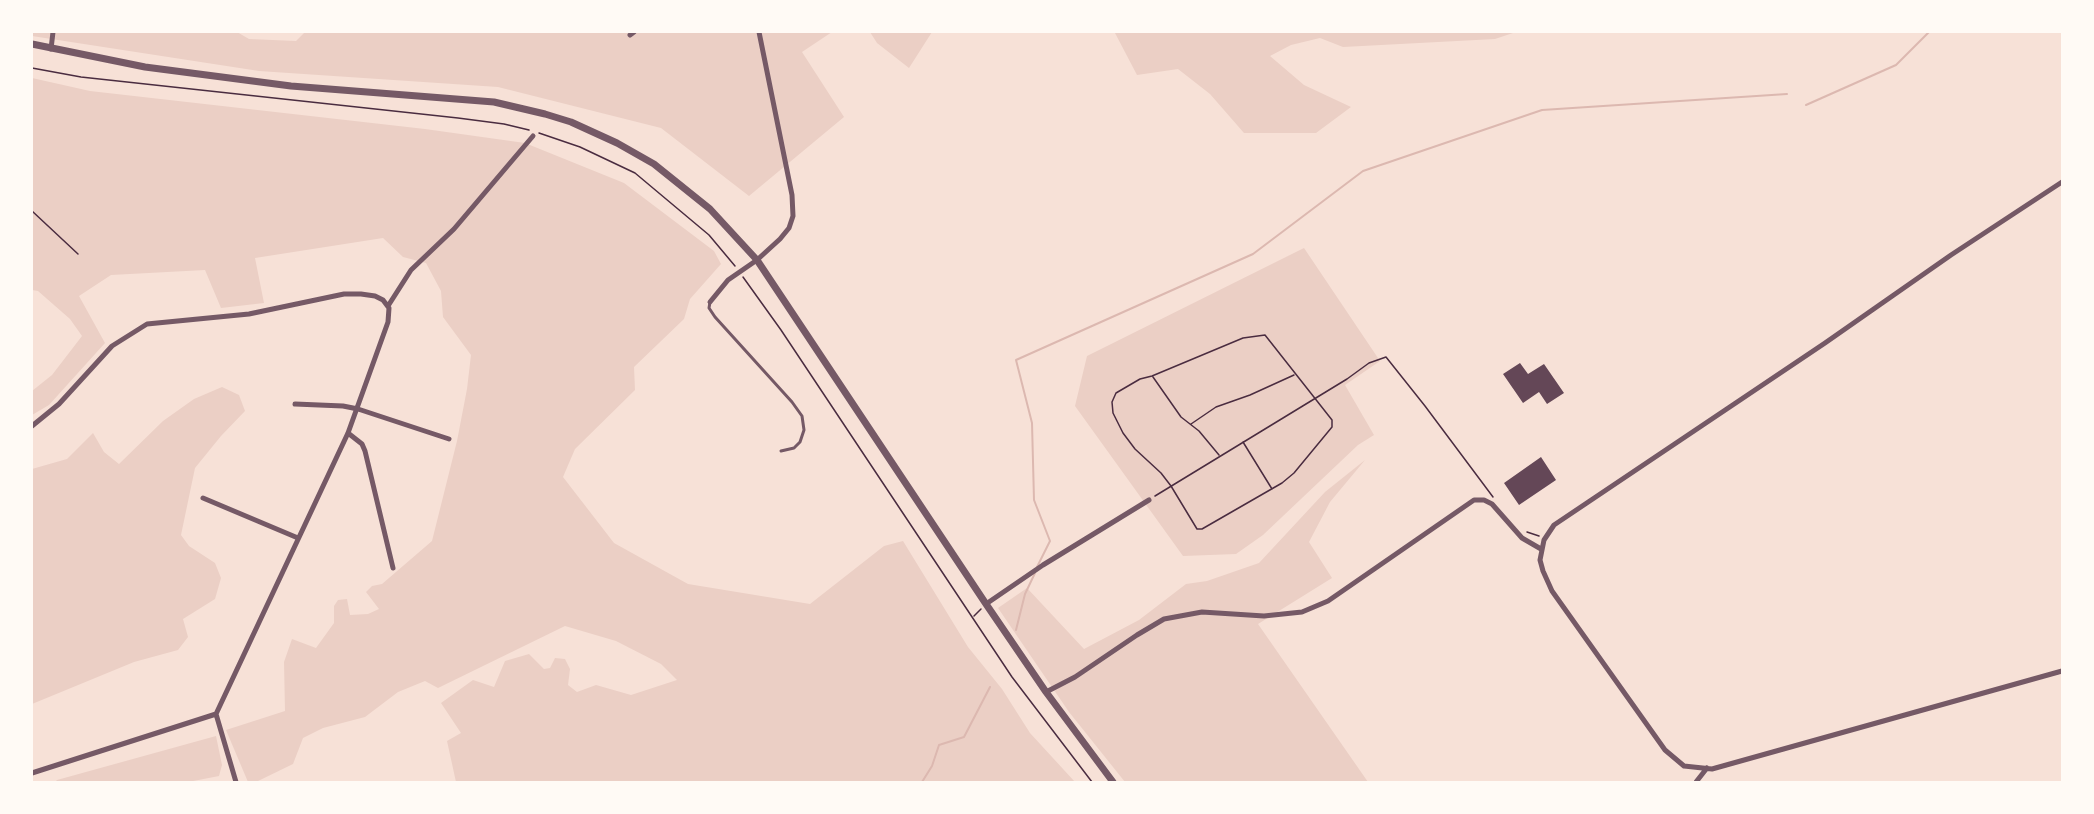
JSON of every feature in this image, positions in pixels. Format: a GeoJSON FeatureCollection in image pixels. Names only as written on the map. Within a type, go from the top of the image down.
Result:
{"type":"FeatureCollection","features":[{"type":"Feature","properties":{"kind":"street"},"geometry":{"type":"LineString","coordinates":[[51,49],[53,32]]}},
{"type":"Feature","properties":{"kind":"street"},"geometry":{"type":"LineString","coordinates":[[710,303],[719,290],[780,239],[789,228],[793,216],[794,205],[759,32]]}},
{"type":"Feature","properties":{"kind":"street"},"geometry":{"type":"LineString","coordinates":[[32,44],[179,71],[291,86],[476,100],[545,114],[595,132],[654,164],[710,209],[757,260],[986,604],[1046,692],[1113,783]]}},
{"type":"Feature","properties":{"kind":"street"},"geometry":{"type":"LineString","coordinates":[[387,306],[411,270],[454,229],[533,136]]}},
{"type":"Feature","properties":{"kind":"street"},"geometry":{"type":"LineString","coordinates":[[2062,182],[1564,517],[1548,532],[1541,549],[1543,571],[1552,591],[1665,750],[1684,766],[1712,769],[2062,671]]}},
{"type":"Feature","properties":{"kind":"street"},"geometry":{"type":"LineString","coordinates":[[32,426],[58,404],[112,346],[147,324],[249,314],[344,294],[368,294],[383,300],[390,311],[348,434],[216,714],[236,783]]}},
{"type":"Feature","properties":{"kind":"street"},"geometry":{"type":"LineString","coordinates":[[296,404],[358,409],[450,439]]}},
{"type":"Feature","properties":{"kind":"street"},"geometry":{"type":"LineString","coordinates":[[348,434],[362,444],[365,451],[393,568]]}},
{"type":"Feature","properties":{"kind":"street"},"geometry":{"type":"LineString","coordinates":[[202,498],[298,538]]}},
{"type":"Feature","properties":{"kind":"street"},"geometry":{"type":"LineString","coordinates":[[986,604],[1043,565],[1149,500]]}},
{"type":"Feature","properties":{"kind":"street"},"geometry":{"type":"LineString","coordinates":[[1046,692],[1075,677],[1137,635],[1164,620],[1202,612],[1264,616],[1302,612],[1328,601],[1474,500],[1484,500],[1499,510],[1522,538],[1541,549]]}},
{"type":"Feature","properties":{"kind":"street"},"geometry":{"type":"LineString","coordinates":[[32,773],[216,714]]}},
{"type":"Feature","properties":{"kind":"street"},"geometry":{"type":"LineString","coordinates":[[1696,783],[1707,768]]}},
{"type":"Feature","properties":{"kind":"lane"},"geometry":{"type":"LineString","coordinates":[[710,303],[709,308],[715,317],[802,416],[804,430],[800,442],[794,448],[782,451]]}},
{"type":"Feature","properties":{"kind":"path"},"geometry":{"type":"LineString","coordinates":[[32,68],[81,77],[504,124],[537,132],[580,147],[635,174],[709,234],[739,272],[781,330],[1012,677],[1092,783]]}},
{"type":"Feature","properties":{"kind":"path"},"geometry":{"type":"LineString","coordinates":[[32,211],[78,254]]}},
{"type":"Feature","properties":{"kind":"path"},"geometry":{"type":"LineString","coordinates":[[1265,335],[1332,420],[1332,427],[1294,473],[1272,490],[1202,529],[1197,529],[1171,486],[1161,473],[1135,449],[1123,433],[1113,413],[1112,402],[1116,393],[1140,379],[1152,376],[1235,340],[1265,335]]}},
{"type":"Feature","properties":{"kind":"path"},"geometry":{"type":"LineString","coordinates":[[1149,500],[1370,363],[1386,357],[1493,498]]}},
{"type":"Feature","properties":{"kind":"path"},"geometry":{"type":"LineString","coordinates":[[1191,424],[1216,407],[1250,395],[1295,374]]}},
{"type":"Feature","properties":{"kind":"path"},"geometry":{"type":"LineString","coordinates":[[1152,376],[1181,417],[1207,439],[1219,456]]}},
{"type":"Feature","properties":{"kind":"path"},"geometry":{"type":"LineString","coordinates":[[1243,442],[1272,490]]}},
{"type":"Feature","properties":{"kind":"path"},"geometry":{"type":"LineString","coordinates":[[1522,530],[1539,536]]}},
{"type":"Feature","properties":{"kind":"path"},"geometry":{"type":"LineString","coordinates":[[972,618],[986,604]]}},
{"type":"Feature","properties":{"kind":"shaded area"},"geometry":{"type":"Polygon","coordinates":[[[32,32],[237,32],[249,39],[296,41],[305,32],[832,32],[802,52],[844,117],[749,196],[661,128],[498,87],[259,71],[32,36],[32,32]]]}},
{"type":"Feature","properties":{"kind":"shaded area"},"geometry":{"type":"Polygon","coordinates":[[[870,32],[932,32],[909,68],[877,43],[870,32]]]}},
{"type":"Feature","properties":{"kind":"shaded area"},"geometry":{"type":"Polygon","coordinates":[[[1516,32],[1495,39],[1343,47],[1320,38],[1291,45],[1270,56],[1304,85],[1351,107],[1316,133],[1244,133],[1210,94],[1178,69],[1137,75],[1115,33],[1516,32]]]}},
{"type":"Feature","properties":{"kind":"shaded area"},"geometry":{"type":"Polygon","coordinates":[[[32,78],[90,91],[425,129],[525,143],[624,183],[714,251],[721,264],[690,299],[684,319],[634,367],[635,390],[575,449],[563,477],[614,543],[688,584],[810,604],[884,546],[903,541],[968,647],[1002,689],[1030,733],[1075,782],[456,782],[447,741],[461,733],[441,703],[473,680],[494,687],[505,661],[529,654],[544,669],[550,668],[555,658],[565,659],[570,669],[568,685],[577,692],[596,685],[631,695],[677,680],[661,664],[616,641],[565,626],[438,688],[425,681],[398,692],[365,717],[323,728],[303,738],[293,764],[256,782],[248,782],[226,730],[285,711],[284,662],[292,639],[316,648],[334,623],[334,606],[338,600],[347,599],[350,615],[368,614],[379,609],[366,592],[372,586],[382,584],[432,541],[457,441],[471,355],[443,317],[441,291],[426,263],[403,257],[383,238],[255,258],[264,303],[221,308],[205,270],[111,275],[79,296],[105,343],[49,405],[32,415],[32,391],[52,375],[82,336],[70,319],[38,291],[32,290],[32,78]]]}},
{"type":"Feature","properties":{"kind":"shaded area"},"geometry":{"type":"Polygon","coordinates":[[[1304,248],[1380,361],[1345,385],[1374,435],[1358,445],[1263,535],[1236,554],[1183,556],[1075,406],[1087,356],[1304,248]]]}},
{"type":"Feature","properties":{"kind":"shaded area"},"geometry":{"type":"Polygon","coordinates":[[[222,387],[239,395],[245,411],[195,468],[181,535],[189,546],[215,563],[221,578],[215,599],[183,619],[188,637],[178,650],[134,662],[32,704],[32,469],[67,459],[93,433],[104,452],[119,464],[163,421],[194,399],[222,387]]]}},
{"type":"Feature","properties":{"kind":"shaded area"},"geometry":{"type":"Polygon","coordinates":[[[1365,460],[1330,502],[1309,542],[1332,578],[1258,624],[1368,782],[1125,782],[1069,712],[998,608],[1027,588],[1084,649],[1139,620],[1186,584],[1207,581],[1259,563],[1325,492],[1365,460]]]}},
{"type":"Feature","properties":{"kind":"shaded area"},"geometry":{"type":"Polygon","coordinates":[[[216,736],[222,765],[219,776],[188,782],[55,782],[57,780],[216,736]]]}},
{"type":"Feature","properties":{"kind":"building"},"geometry":{"type":"Polygon","coordinates":[[[1520,363],[1528,374],[1544,364],[1564,393],[1547,404],[1539,392],[1523,403],[1503,374],[1520,363]]]}},
{"type":"Feature","properties":{"kind":"building"},"geometry":{"type":"Polygon","coordinates":[[[1541,457],[1556,480],[1519,505],[1504,483],[1541,457]]]}},
{"type":"Feature","properties":{"kind":"waterway"},"geometry":{"type":"LineString","coordinates":[[1806,105],[1896,65],[1929,32]]}},
{"type":"Feature","properties":{"kind":"waterway"},"geometry":{"type":"LineString","coordinates":[[1037,567],[1050,541],[1034,500],[1032,423],[1016,360],[1253,254],[1363,171],[1542,110],[1787,94]]}},
{"type":"Feature","properties":{"kind":"waterway"},"geometry":{"type":"LineString","coordinates":[[1016,630],[1025,594],[1035,573]]}},
{"type":"Feature","properties":{"kind":"waterway"},"geometry":{"type":"LineString","coordinates":[[922,782],[932,766],[939,745],[964,737],[990,687]]}}]}
